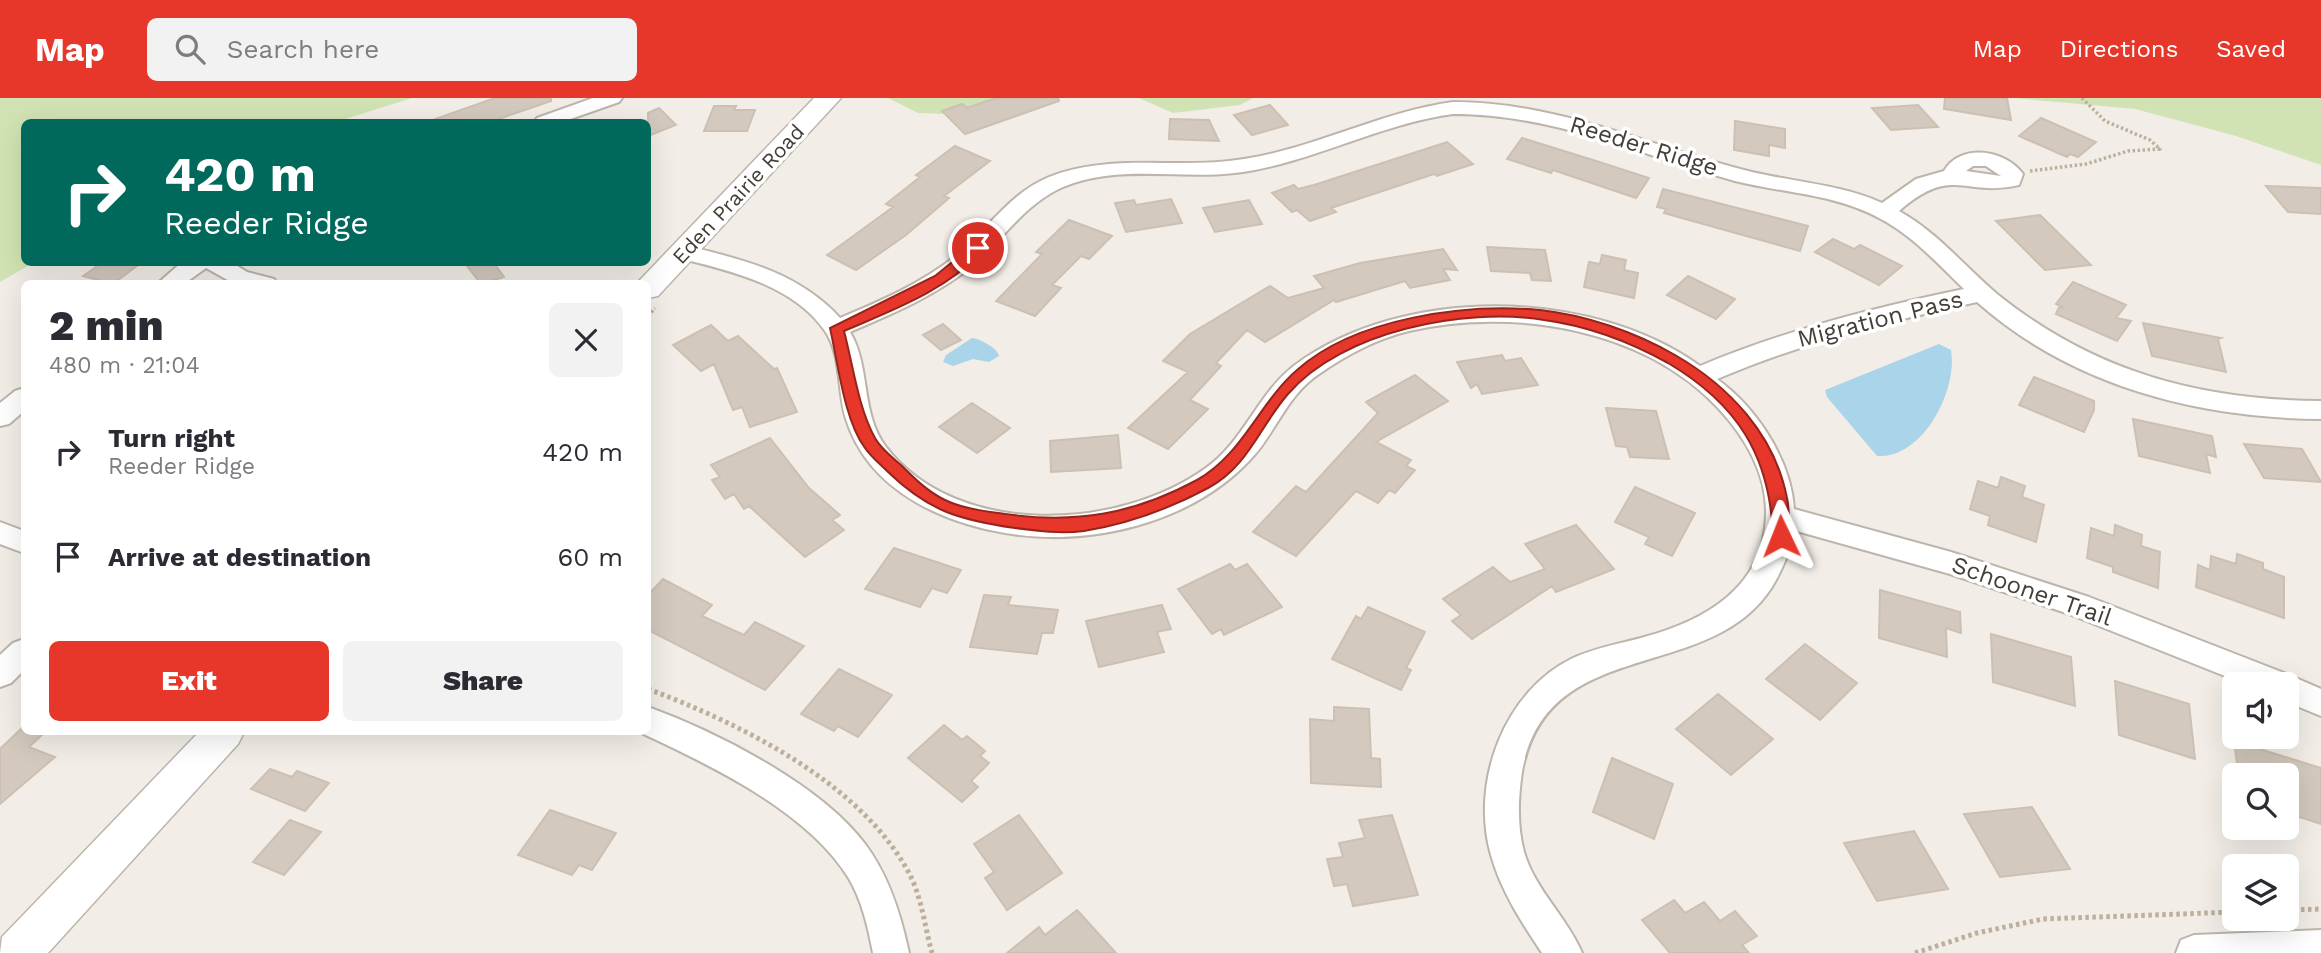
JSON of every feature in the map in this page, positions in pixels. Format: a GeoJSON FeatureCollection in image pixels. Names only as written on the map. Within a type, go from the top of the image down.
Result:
{"type":"FeatureCollection","features":[{"type":"Feature","properties":{"kind":"street"},"geometry":{"type":"LineString","coordinates":[[552,119],[612,98]]}},
{"type":"Feature","properties":{"kind":"street","name":"Eden Prairie Road"},"geometry":{"type":"LineString","coordinates":[[651,286],[828,98]]}},
{"type":"Feature","properties":{"kind":"street","name":"Reeder Ridge"},"geometry":{"type":"LineString","coordinates":[[837,328],[896,303],[939,279],[967,259],[1009,212],[1058,175],[1101,170],[1244,166],[1409,117],[1448,109],[1485,107],[1558,120],[1712,168],[1818,190],[1885,212],[1921,235],[1981,293],[2024,328],[2062,351],[2133,383],[2215,405],[2253,409],[2321,410]]}},
{"type":"Feature","properties":{"kind":"street"},"geometry":{"type":"LineString","coordinates":[[1885,212],[1902,196],[1923,184],[1952,177],[1959,164],[1981,159],[1995,161],[2012,174]]}},
{"type":"Feature","properties":{"kind":"street"},"geometry":{"type":"LineString","coordinates":[[683,252],[766,275],[802,296],[837,328],[860,422],[871,445],[891,467],[938,503],[974,516],[1046,526],[1083,525],[1118,519],[1178,498],[1228,465],[1250,442],[1282,391],[1306,370],[1334,351],[1372,333],[1397,327],[1471,315],[1543,315],[1589,325],[1647,345],[1700,376],[1743,418],[1767,461],[1780,499],[1781,536],[1769,570],[1747,599],[1717,622],[1657,646],[1587,665],[1550,686],[1528,712],[1512,742],[1502,791],[1504,841],[1535,915],[1564,953]]}},
{"type":"Feature","properties":{"kind":"street"},"geometry":{"type":"LineString","coordinates":[[173,280],[193,266]]}},
{"type":"Feature","properties":{"kind":"street"},"geometry":{"type":"LineString","coordinates":[[220,266],[251,280]]}},
{"type":"Feature","properties":{"kind":"street","name":"Migration Pass"},"geometry":{"type":"LineString","coordinates":[[1700,376],[1750,355],[1852,321],[1981,293]]}},
{"type":"Feature","properties":{"kind":"street"},"geometry":{"type":"LineString","coordinates":[[0,417],[21,400]]}},
{"type":"Feature","properties":{"kind":"street","name":"Schooner Trail"},"geometry":{"type":"LineString","coordinates":[[1780,516],[1951,563],[2078,604],[2300,690]]}},
{"type":"Feature","properties":{"kind":"street"},"geometry":{"type":"LineString","coordinates":[[0,533],[21,541]]}},
{"type":"Feature","properties":{"kind":"street"},"geometry":{"type":"LineString","coordinates":[[0,674],[21,655]]}},
{"type":"Feature","properties":{"kind":"street"},"geometry":{"type":"LineString","coordinates":[[651,723],[765,784],[809,813],[842,842],[866,875],[885,920],[891,953]]}},
{"type":"Feature","properties":{"kind":"street"},"geometry":{"type":"LineString","coordinates":[[18,953],[221,735]]}},
{"type":"Feature","properties":{"kind":"street"},"geometry":{"type":"LineString","coordinates":[[2194,953],[2321,948]]}},
{"type":"Feature","properties":{"kind":"path"},"geometry":{"type":"LineString","coordinates":[[2012,174],[2086,164],[2128,151],[2160,149],[2150,140],[2105,121],[2082,98]]}},
{"type":"Feature","properties":{"kind":"path"},"geometry":{"type":"LineString","coordinates":[[2299,910],[2321,909]]}},
{"type":"Feature","properties":{"kind":"path"},"geometry":{"type":"LineString","coordinates":[[1915,953],[1977,933],[2043,919],[2222,912]]}},
{"type":"Feature","properties":{"kind":"green space"},"geometry":{"type":"Polygon","coordinates":[[[0,98],[412,98],[346,119],[21,119],[21,266],[28,266],[0,282],[0,98]]]}},
{"type":"Feature","properties":{"kind":"green space"},"geometry":{"type":"Polygon","coordinates":[[[888,98],[1047,98],[970,115],[918,113],[888,98]]]}},
{"type":"Feature","properties":{"kind":"green space"},"geometry":{"type":"Polygon","coordinates":[[[1139,98],[1253,98],[1240,105],[1173,113],[1139,98]]]}},
{"type":"Feature","properties":{"kind":"green space"},"geometry":{"type":"Polygon","coordinates":[[[2014,98],[2321,98],[2321,165],[2236,136],[2135,109],[2014,98]]]}},
{"type":"Feature","properties":{"kind":"water"},"geometry":{"type":"Polygon","coordinates":[[[972,338],[988,344],[999,356],[989,362],[973,359],[953,366],[943,362],[946,355],[972,338]]]}},
{"type":"Feature","properties":{"kind":"water"},"geometry":{"type":"Polygon","coordinates":[[[1939,344],[1951,350],[1952,366],[1943,402],[1934,419],[1909,446],[1894,454],[1877,456],[1827,397],[1825,390],[1939,344]]]}},
{"type":"Feature","properties":{"kind":"building"},"geometry":{"type":"Polygon","coordinates":[[[495,98],[551,98],[551,101],[499,119],[435,119],[495,98]]]}},
{"type":"Feature","properties":{"kind":"building"},"geometry":{"type":"Polygon","coordinates":[[[996,98],[1058,98],[1059,101],[965,134],[942,111],[962,104],[967,108],[996,98]]]}},
{"type":"Feature","properties":{"kind":"building"},"geometry":{"type":"Polygon","coordinates":[[[1945,98],[2007,98],[2011,120],[1944,109],[1945,98]]]}},
{"type":"Feature","properties":{"kind":"building"},"geometry":{"type":"Polygon","coordinates":[[[1270,105],[1288,125],[1252,135],[1234,115],[1270,105]]]}},
{"type":"Feature","properties":{"kind":"building"},"geometry":{"type":"Polygon","coordinates":[[[1918,105],[1938,127],[1891,130],[1872,108],[1918,105]]]}},
{"type":"Feature","properties":{"kind":"building"},"geometry":{"type":"Polygon","coordinates":[[[714,106],[736,106],[734,110],[755,110],[747,131],[704,131],[714,106]]]}},
{"type":"Feature","properties":{"kind":"building"},"geometry":{"type":"Polygon","coordinates":[[[659,108],[676,125],[651,135],[651,119],[648,119],[648,113],[659,108]]]}},
{"type":"Feature","properties":{"kind":"building"},"geometry":{"type":"Polygon","coordinates":[[[2041,118],[2096,142],[2078,157],[2070,154],[2067,157],[2019,136],[2041,118]]]}},
{"type":"Feature","properties":{"kind":"building"},"geometry":{"type":"Polygon","coordinates":[[[1170,119],[1209,120],[1219,141],[1169,139],[1170,119]]]}},
{"type":"Feature","properties":{"kind":"building"},"geometry":{"type":"Polygon","coordinates":[[[1735,121],[1785,129],[1785,148],[1769,145],[1769,156],[1734,150],[1735,121]]]}},
{"type":"Feature","properties":{"kind":"building"},"geometry":{"type":"Polygon","coordinates":[[[1522,138],[1649,178],[1636,198],[1553,170],[1551,173],[1507,159],[1522,138]]]}},
{"type":"Feature","properties":{"kind":"building"},"geometry":{"type":"Polygon","coordinates":[[[1447,142],[1473,164],[1331,208],[1336,212],[1310,221],[1297,210],[1292,212],[1272,193],[1294,185],[1298,189],[1314,185],[1447,142]]]}},
{"type":"Feature","properties":{"kind":"building"},"geometry":{"type":"Polygon","coordinates":[[[955,146],[990,161],[944,196],[949,198],[906,235],[856,270],[827,255],[893,207],[886,204],[920,177],[916,175],[955,146]]]}},
{"type":"Feature","properties":{"kind":"building"},"geometry":{"type":"Polygon","coordinates":[[[2266,186],[2321,188],[2321,214],[2288,212],[2266,186]]]}},
{"type":"Feature","properties":{"kind":"building"},"geometry":{"type":"Polygon","coordinates":[[[1663,189],[1808,226],[1800,251],[1664,213],[1666,209],[1657,207],[1663,189]]]}},
{"type":"Feature","properties":{"kind":"building"},"geometry":{"type":"Polygon","coordinates":[[[1171,199],[1182,223],[1126,232],[1115,203],[1134,200],[1136,205],[1171,199]]]}},
{"type":"Feature","properties":{"kind":"building"},"geometry":{"type":"Polygon","coordinates":[[[1249,200],[1262,224],[1215,232],[1203,208],[1249,200]]]}},
{"type":"Feature","properties":{"kind":"building"},"geometry":{"type":"Polygon","coordinates":[[[2040,215],[2091,265],[2045,270],[1996,221],[2040,215]]]}},
{"type":"Feature","properties":{"kind":"building"},"geometry":{"type":"Polygon","coordinates":[[[1069,220],[1112,236],[1089,259],[1081,256],[1052,285],[1061,288],[1035,316],[996,301],[1042,254],[1036,252],[1069,220]]]}},
{"type":"Feature","properties":{"kind":"building"},"geometry":{"type":"Polygon","coordinates":[[[1833,239],[1854,249],[1860,245],[1902,266],[1879,285],[1815,252],[1833,239]]]}},
{"type":"Feature","properties":{"kind":"building"},"geometry":{"type":"Polygon","coordinates":[[[1487,247],[1545,250],[1551,281],[1532,280],[1530,273],[1491,271],[1487,247]]]}},
{"type":"Feature","properties":{"kind":"building"},"geometry":{"type":"Polygon","coordinates":[[[1443,249],[1457,270],[1443,269],[1450,280],[1410,288],[1405,281],[1336,302],[1334,300],[1265,342],[1247,330],[1216,363],[1221,366],[1190,400],[1208,409],[1168,449],[1128,428],[1188,372],[1163,361],[1190,334],[1270,286],[1288,298],[1324,288],[1314,276],[1360,263],[1443,249]]]}},
{"type":"Feature","properties":{"kind":"building"},"geometry":{"type":"Polygon","coordinates":[[[1602,255],[1626,260],[1624,270],[1638,273],[1634,298],[1584,287],[1589,262],[1600,264],[1602,255]]]}},
{"type":"Feature","properties":{"kind":"building"},"geometry":{"type":"Polygon","coordinates":[[[97,266],[137,266],[118,280],[98,280],[83,276],[97,266]]]}},
{"type":"Feature","properties":{"kind":"building"},"geometry":{"type":"Polygon","coordinates":[[[467,266],[496,266],[504,277],[494,280],[478,280],[467,266]]]}},
{"type":"Feature","properties":{"kind":"building"},"geometry":{"type":"Polygon","coordinates":[[[1688,276],[1735,299],[1716,319],[1667,295],[1688,276]]]}},
{"type":"Feature","properties":{"kind":"building"},"geometry":{"type":"Polygon","coordinates":[[[2073,282],[2126,305],[2116,318],[2131,321],[2117,341],[2056,314],[2059,307],[2064,308],[2056,304],[2073,282]]]}},
{"type":"Feature","properties":{"kind":"building"},"geometry":{"type":"Polygon","coordinates":[[[2143,323],[2221,338],[2218,339],[2226,372],[2152,356],[2143,323]]]}},
{"type":"Feature","properties":{"kind":"building"},"geometry":{"type":"Polygon","coordinates":[[[943,324],[961,340],[941,350],[923,335],[943,324]]]}},
{"type":"Feature","properties":{"kind":"building"},"geometry":{"type":"Polygon","coordinates":[[[711,325],[728,341],[738,336],[774,369],[777,368],[797,412],[750,427],[742,407],[733,410],[714,364],[701,371],[673,345],[711,325]]]}},
{"type":"Feature","properties":{"kind":"building"},"geometry":{"type":"Polygon","coordinates":[[[1502,355],[1505,361],[1521,358],[1538,385],[1482,394],[1477,384],[1471,388],[1457,362],[1502,355]]]}},
{"type":"Feature","properties":{"kind":"building"},"geometry":{"type":"Polygon","coordinates":[[[1415,375],[1448,401],[1376,442],[1411,460],[1406,466],[1415,470],[1395,493],[1389,490],[1378,503],[1356,491],[1296,556],[1253,532],[1296,486],[1306,492],[1378,413],[1366,402],[1415,375]]]}},
{"type":"Feature","properties":{"kind":"building"},"geometry":{"type":"Polygon","coordinates":[[[2034,377],[2094,401],[2094,410],[2084,432],[2019,405],[2034,377]]]}},
{"type":"Feature","properties":{"kind":"building"},"geometry":{"type":"Polygon","coordinates":[[[972,403],[1010,428],[977,453],[939,427],[972,403]]]}},
{"type":"Feature","properties":{"kind":"building"},"geometry":{"type":"Polygon","coordinates":[[[1606,408],[1656,411],[1669,459],[1630,457],[1627,447],[1616,446],[1606,408]]]}},
{"type":"Feature","properties":{"kind":"building"},"geometry":{"type":"Polygon","coordinates":[[[2133,419],[2212,436],[2216,457],[2206,454],[2210,473],[2139,456],[2133,419]]]}},
{"type":"Feature","properties":{"kind":"building"},"geometry":{"type":"Polygon","coordinates":[[[1118,435],[1121,468],[1051,472],[1050,441],[1118,435]]]}},
{"type":"Feature","properties":{"kind":"building"},"geometry":{"type":"Polygon","coordinates":[[[770,438],[809,488],[840,515],[832,520],[844,530],[805,557],[749,506],[744,509],[734,494],[725,499],[712,480],[720,477],[711,465],[770,438]]]}},
{"type":"Feature","properties":{"kind":"building"},"geometry":{"type":"Polygon","coordinates":[[[2244,444],[2302,449],[2321,482],[2264,478],[2244,444]]]}},
{"type":"Feature","properties":{"kind":"building"},"geometry":{"type":"Polygon","coordinates":[[[2001,477],[2025,486],[2022,497],[2044,505],[2036,542],[1988,525],[1990,516],[1970,509],[1978,481],[1998,488],[2001,477]]]}},
{"type":"Feature","properties":{"kind":"building"},"geometry":{"type":"Polygon","coordinates":[[[1635,487],[1695,513],[1672,556],[1645,544],[1649,537],[1615,522],[1635,487]]]}},
{"type":"Feature","properties":{"kind":"building"},"geometry":{"type":"Polygon","coordinates":[[[1576,525],[1614,569],[1556,592],[1552,586],[1472,639],[1452,621],[1461,615],[1443,599],[1493,567],[1510,582],[1545,569],[1525,544],[1576,525]]]}},
{"type":"Feature","properties":{"kind":"building"},"geometry":{"type":"Polygon","coordinates":[[[2115,525],[2142,535],[2141,546],[2160,552],[2158,588],[2113,572],[2113,567],[2087,558],[2091,528],[2114,536],[2115,525]]]}},
{"type":"Feature","properties":{"kind":"building"},"geometry":{"type":"Polygon","coordinates":[[[894,548],[961,570],[947,593],[932,588],[920,607],[865,589],[894,548]]]}},
{"type":"Feature","properties":{"kind":"building"},"geometry":{"type":"Polygon","coordinates":[[[2237,554],[2263,563],[2263,569],[2284,577],[2284,618],[2196,587],[2198,565],[2210,570],[2211,556],[2236,564],[2237,554]]]}},
{"type":"Feature","properties":{"kind":"building"},"geometry":{"type":"Polygon","coordinates":[[[1230,564],[1235,570],[1247,564],[1282,607],[1224,635],[1221,629],[1212,634],[1178,589],[1230,564]]]}},
{"type":"Feature","properties":{"kind":"building"},"geometry":{"type":"Polygon","coordinates":[[[663,579],[712,605],[702,616],[744,635],[755,622],[804,646],[765,690],[651,632],[651,592],[663,579]]]}},
{"type":"Feature","properties":{"kind":"building"},"geometry":{"type":"Polygon","coordinates":[[[1880,590],[1960,612],[1961,633],[1946,628],[1947,657],[1879,638],[1880,590]]]}},
{"type":"Feature","properties":{"kind":"building"},"geometry":{"type":"Polygon","coordinates":[[[984,595],[1011,597],[1008,605],[1058,610],[1053,633],[1042,633],[1037,654],[970,647],[984,595]]]}},
{"type":"Feature","properties":{"kind":"building"},"geometry":{"type":"Polygon","coordinates":[[[1162,605],[1171,629],[1157,632],[1164,652],[1099,667],[1086,621],[1162,605]]]}},
{"type":"Feature","properties":{"kind":"building"},"geometry":{"type":"Polygon","coordinates":[[[1368,607],[1425,632],[1406,668],[1411,670],[1401,690],[1332,659],[1356,616],[1361,619],[1368,607]]]}},
{"type":"Feature","properties":{"kind":"building"},"geometry":{"type":"Polygon","coordinates":[[[1991,634],[2071,657],[2075,706],[1993,682],[1991,634]]]}},
{"type":"Feature","properties":{"kind":"building"},"geometry":{"type":"Polygon","coordinates":[[[1805,644],[1857,683],[1820,720],[1766,679],[1805,644]]]}},
{"type":"Feature","properties":{"kind":"building"},"geometry":{"type":"Polygon","coordinates":[[[839,669],[892,695],[858,737],[838,726],[834,731],[801,714],[839,669]]]}},
{"type":"Feature","properties":{"kind":"building"},"geometry":{"type":"Polygon","coordinates":[[[2115,681],[2189,704],[2195,759],[2119,735],[2115,681]]]}},
{"type":"Feature","properties":{"kind":"building"},"geometry":{"type":"Polygon","coordinates":[[[1718,694],[1773,739],[1731,775],[1676,729],[1718,694]]]}},
{"type":"Feature","properties":{"kind":"building"},"geometry":{"type":"Polygon","coordinates":[[[1334,707],[1369,709],[1371,758],[1380,759],[1381,787],[1311,783],[1310,719],[1334,721],[1334,707]]]}},
{"type":"Feature","properties":{"kind":"building"},"geometry":{"type":"Polygon","coordinates":[[[944,725],[962,740],[967,736],[985,751],[980,756],[989,763],[971,781],[978,787],[962,802],[908,758],[944,725]]]}},
{"type":"Feature","properties":{"kind":"building"},"geometry":{"type":"Polygon","coordinates":[[[21,729],[21,735],[42,735],[29,747],[55,757],[0,804],[0,749],[21,729]]]}},
{"type":"Feature","properties":{"kind":"building"},"geometry":{"type":"Polygon","coordinates":[[[2235,749],[2260,749],[2321,768],[2321,824],[2299,817],[2299,763],[2237,763],[2235,749]]]}},
{"type":"Feature","properties":{"kind":"building"},"geometry":{"type":"Polygon","coordinates":[[[1612,758],[1673,784],[1654,839],[1593,812],[1612,758]]]}},
{"type":"Feature","properties":{"kind":"building"},"geometry":{"type":"Polygon","coordinates":[[[270,769],[292,777],[297,771],[329,783],[305,811],[251,789],[270,769]]]}},
{"type":"Feature","properties":{"kind":"building"},"geometry":{"type":"Polygon","coordinates":[[[2032,807],[2070,869],[2000,877],[1964,814],[2032,807]]]}},
{"type":"Feature","properties":{"kind":"building"},"geometry":{"type":"Polygon","coordinates":[[[550,810],[616,833],[592,870],[579,865],[572,875],[518,855],[550,810]]]}},
{"type":"Feature","properties":{"kind":"building"},"geometry":{"type":"Polygon","coordinates":[[[1019,815],[1062,873],[1007,910],[985,878],[994,872],[974,844],[1019,815]]]}},
{"type":"Feature","properties":{"kind":"building"},"geometry":{"type":"Polygon","coordinates":[[[1392,815],[1418,895],[1353,906],[1347,884],[1334,886],[1327,859],[1343,857],[1339,843],[1365,838],[1359,820],[1392,815]]]}},
{"type":"Feature","properties":{"kind":"building"},"geometry":{"type":"Polygon","coordinates":[[[290,820],[321,832],[284,875],[253,862],[290,820]]]}},
{"type":"Feature","properties":{"kind":"building"},"geometry":{"type":"Polygon","coordinates":[[[1914,831],[1948,889],[1877,901],[1844,843],[1914,831]]]}},
{"type":"Feature","properties":{"kind":"building"},"geometry":{"type":"Polygon","coordinates":[[[1674,900],[1685,913],[1704,902],[1720,921],[1735,911],[1757,936],[1742,945],[1749,953],[1670,953],[1642,920],[1674,900]]]}},
{"type":"Feature","properties":{"kind":"building"},"geometry":{"type":"Polygon","coordinates":[[[1077,910],[1116,953],[1007,953],[1039,927],[1045,935],[1077,910]]]}},
{"type":"Feature","properties":{"kind":"route"},"geometry":{"type":"LineString","coordinates":[[978,248],[939,279],[896,303],[837,328],[860,422],[871,445],[915,489],[938,503],[974,516],[1046,526],[1083,525],[1118,519],[1154,508],[1206,482],[1228,465],[1250,442],[1282,391],[1334,351],[1372,333],[1397,327],[1445,317],[1508,313],[1543,315],[1589,325],[1647,345],[1700,376],[1743,418],[1767,461],[1780,499],[1781,536]]}}]}
